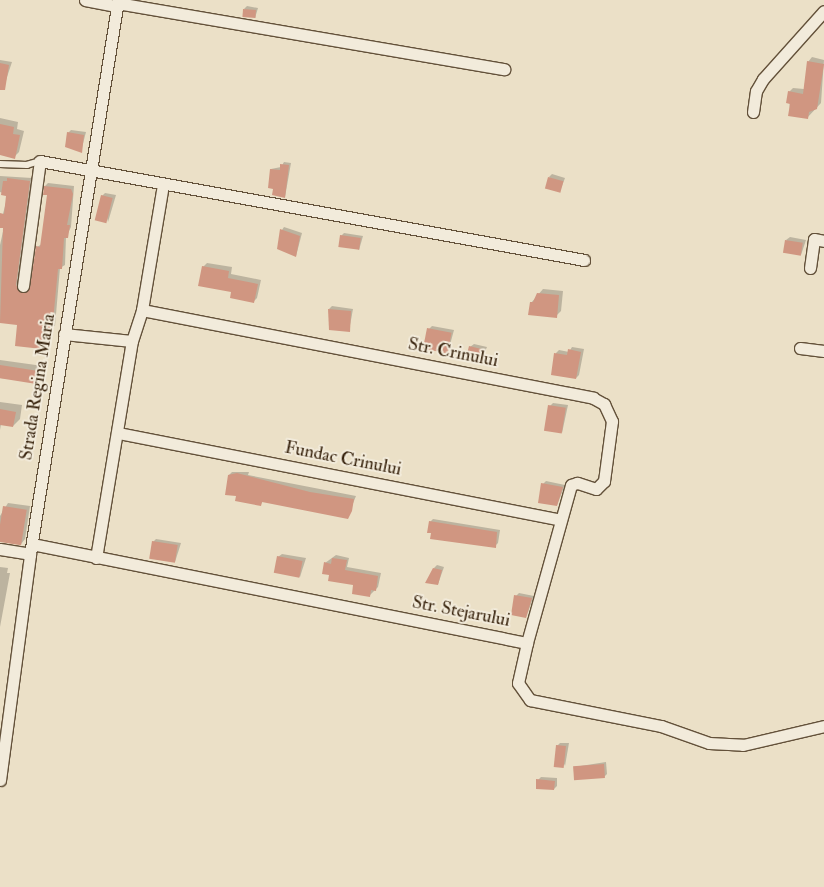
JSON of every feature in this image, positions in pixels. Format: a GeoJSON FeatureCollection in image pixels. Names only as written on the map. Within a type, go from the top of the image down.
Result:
{"type":"FeatureCollection","features":[{"type":"Feature","properties":{"kind":"street"},"geometry":{"type":"LineString","coordinates":[[85,0],[117,3],[504,70]]}},
{"type":"Feature","properties":{"kind":"street","name":"Strada Regina Maria"},"geometry":{"type":"LineString","coordinates":[[0,780],[2,749],[31,549],[117,3]]}},
{"type":"Feature","properties":{"kind":"street"},"geometry":{"type":"LineString","coordinates":[[753,112],[756,91],[763,79],[824,11]]}},
{"type":"Feature","properties":{"kind":"street"},"geometry":{"type":"LineString","coordinates":[[23,286],[40,161],[584,260]]}},
{"type":"Feature","properties":{"kind":"street"},"geometry":{"type":"LineString","coordinates":[[96,558],[132,341],[142,310],[163,184]]}},
{"type":"Feature","properties":{"kind":"street"},"geometry":{"type":"LineString","coordinates":[[810,268],[814,239],[824,241]]}},
{"type":"Feature","properties":{"kind":"street","name":"Str. Crinului"},"geometry":{"type":"LineString","coordinates":[[142,310],[593,398],[604,404],[612,416],[604,481],[596,489],[578,483],[570,485],[560,520]]}},
{"type":"Feature","properties":{"kind":"street"},"geometry":{"type":"LineString","coordinates":[[64,334],[132,341]]}},
{"type":"Feature","properties":{"kind":"street"},"geometry":{"type":"LineString","coordinates":[[800,348],[824,352]]}},
{"type":"Feature","properties":{"kind":"street","name":"Fundac Crinului"},"geometry":{"type":"LineString","coordinates":[[118,434],[560,520]]}},
{"type":"Feature","properties":{"kind":"street"},"geometry":{"type":"LineString","coordinates":[[527,643],[560,520]]}},
{"type":"Feature","properties":{"kind":"street","name":"Str. Stejarului"},"geometry":{"type":"LineString","coordinates":[[0,549],[31,549],[96,558],[527,643],[518,683],[530,700],[546,705],[661,726],[709,743],[743,745],[824,726]]}},
{"type":"Feature","properties":{"kind":"lane"},"geometry":{"type":"LineString","coordinates":[[0,164],[27,165],[40,161]]}},
{"type":"Feature","properties":{"kind":"building"},"geometry":{"type":"Polygon","coordinates":[[[243,9],[256,10],[255,18],[242,17],[243,9]]]}},
{"type":"Feature","properties":{"kind":"building"},"geometry":{"type":"Polygon","coordinates":[[[807,61],[824,64],[817,109],[809,112],[808,119],[788,116],[790,104],[786,103],[788,91],[803,94],[807,61]]]}},
{"type":"Feature","properties":{"kind":"building"},"geometry":{"type":"Polygon","coordinates":[[[0,63],[9,65],[5,90],[0,90],[0,63]]]}},
{"type":"Feature","properties":{"kind":"building"},"geometry":{"type":"Polygon","coordinates":[[[0,124],[14,127],[13,134],[20,135],[15,159],[0,155],[0,124]]]}},
{"type":"Feature","properties":{"kind":"building"},"geometry":{"type":"Polygon","coordinates":[[[67,132],[84,135],[82,153],[65,147],[67,132]]]}},
{"type":"Feature","properties":{"kind":"building"},"geometry":{"type":"Polygon","coordinates":[[[280,164],[289,165],[285,198],[272,195],[273,189],[268,188],[270,169],[280,170],[280,164]]]}},
{"type":"Feature","properties":{"kind":"building"},"geometry":{"type":"Polygon","coordinates":[[[548,177],[563,181],[560,193],[545,189],[548,177]]]}},
{"type":"Feature","properties":{"kind":"building"},"geometry":{"type":"Polygon","coordinates":[[[7,178],[30,181],[16,285],[22,293],[30,287],[36,246],[40,247],[47,195],[43,195],[44,186],[71,189],[73,194],[67,225],[70,225],[68,238],[64,238],[62,269],[58,269],[52,331],[44,330],[42,349],[15,346],[17,325],[0,323],[3,228],[0,228],[0,213],[4,214],[6,196],[1,195],[3,181],[7,181],[7,178]]]}},
{"type":"Feature","properties":{"kind":"building"},"geometry":{"type":"Polygon","coordinates":[[[101,195],[113,198],[106,223],[95,220],[101,195]]]}},
{"type":"Feature","properties":{"kind":"building"},"geometry":{"type":"Polygon","coordinates":[[[280,229],[300,236],[296,257],[277,249],[280,229]]]}},
{"type":"Feature","properties":{"kind":"building"},"geometry":{"type":"Polygon","coordinates":[[[340,235],[361,238],[359,250],[338,247],[340,235]]]}},
{"type":"Feature","properties":{"kind":"building"},"geometry":{"type":"Polygon","coordinates":[[[785,240],[803,243],[801,256],[783,253],[785,240]]]}},
{"type":"Feature","properties":{"kind":"building"},"geometry":{"type":"Polygon","coordinates":[[[202,266],[229,271],[228,278],[258,284],[254,303],[230,298],[231,292],[198,286],[202,266]]]}},
{"type":"Feature","properties":{"kind":"building"},"geometry":{"type":"Polygon","coordinates":[[[537,293],[559,295],[557,318],[528,315],[530,302],[533,302],[537,293]]]}},
{"type":"Feature","properties":{"kind":"building"},"geometry":{"type":"Polygon","coordinates":[[[328,309],[351,311],[350,332],[329,330],[328,309]]]}},
{"type":"Feature","properties":{"kind":"building"},"geometry":{"type":"Polygon","coordinates":[[[427,328],[452,333],[448,353],[423,349],[427,328]]]}},
{"type":"Feature","properties":{"kind":"building"},"geometry":{"type":"Polygon","coordinates":[[[469,346],[485,350],[482,362],[466,358],[469,346]]]}},
{"type":"Feature","properties":{"kind":"building"},"geometry":{"type":"Polygon","coordinates":[[[568,349],[581,352],[576,379],[551,375],[554,353],[567,355],[568,349]]]}},
{"type":"Feature","properties":{"kind":"building"},"geometry":{"type":"Polygon","coordinates":[[[0,365],[39,371],[36,384],[0,378],[0,365]]]}},
{"type":"Feature","properties":{"kind":"building"},"geometry":{"type":"Polygon","coordinates":[[[548,405],[566,408],[562,433],[544,431],[548,405]]]}},
{"type":"Feature","properties":{"kind":"building"},"geometry":{"type":"Polygon","coordinates":[[[0,409],[16,412],[13,427],[0,425],[0,409]]]}},
{"type":"Feature","properties":{"kind":"building"},"geometry":{"type":"Polygon","coordinates":[[[237,473],[310,492],[354,499],[352,511],[348,519],[262,502],[261,506],[235,501],[236,496],[225,495],[228,475],[237,473]]]}},
{"type":"Feature","properties":{"kind":"building"},"geometry":{"type":"Polygon","coordinates":[[[541,483],[563,487],[557,506],[538,503],[541,483]]]}},
{"type":"Feature","properties":{"kind":"building"},"geometry":{"type":"Polygon","coordinates":[[[3,506],[27,510],[21,545],[0,542],[3,506]]]}},
{"type":"Feature","properties":{"kind":"building"},"geometry":{"type":"Polygon","coordinates":[[[429,521],[497,532],[496,548],[430,539],[431,533],[427,533],[429,521]]]}},
{"type":"Feature","properties":{"kind":"building"},"geometry":{"type":"Polygon","coordinates":[[[152,541],[178,545],[175,563],[149,559],[152,541]]]}},
{"type":"Feature","properties":{"kind":"building"},"geometry":{"type":"Polygon","coordinates":[[[277,556],[303,561],[299,578],[274,573],[277,556]]]}},
{"type":"Feature","properties":{"kind":"building"},"geometry":{"type":"Polygon","coordinates":[[[332,558],[347,560],[345,570],[378,576],[376,591],[371,590],[370,597],[352,594],[353,585],[328,581],[329,575],[322,574],[324,562],[331,564],[332,558]]]}},
{"type":"Feature","properties":{"kind":"building"},"geometry":{"type":"Polygon","coordinates":[[[433,568],[442,570],[438,585],[425,583],[433,568]]]}},
{"type":"Feature","properties":{"kind":"building"},"geometry":{"type":"Polygon","coordinates":[[[514,595],[532,598],[526,618],[511,615],[514,595]]]}},
{"type":"Feature","properties":{"kind":"building"},"geometry":{"type":"Polygon","coordinates":[[[556,745],[566,746],[564,768],[554,767],[556,745]]]}},
{"type":"Feature","properties":{"kind":"building"},"geometry":{"type":"Polygon","coordinates":[[[604,764],[605,778],[574,780],[573,766],[604,764]]]}},
{"type":"Feature","properties":{"kind":"building"},"geometry":{"type":"Polygon","coordinates":[[[536,779],[555,781],[554,790],[536,789],[536,779]]]}}]}
